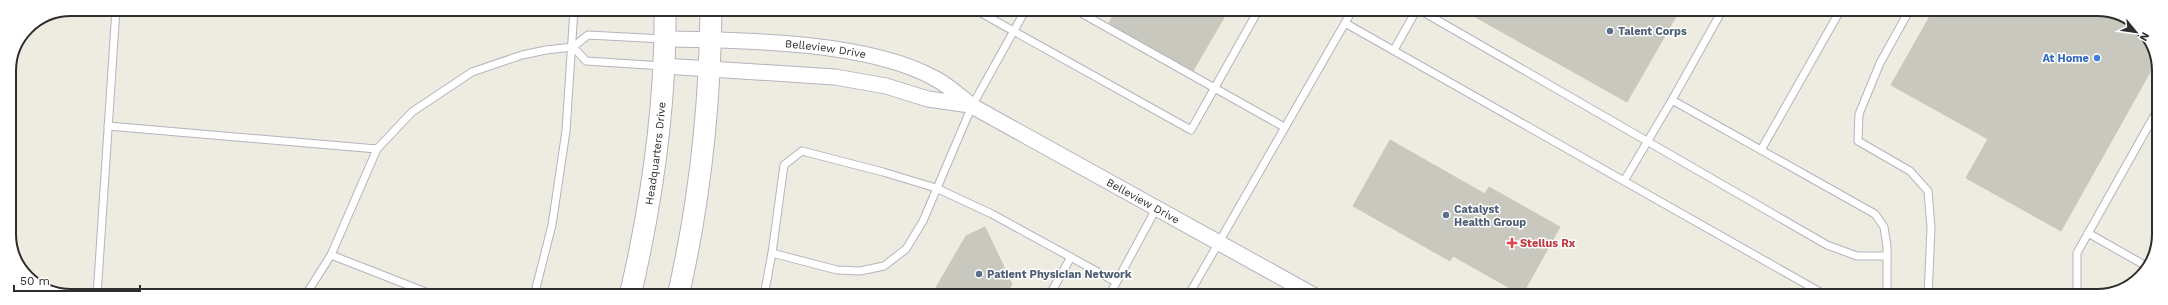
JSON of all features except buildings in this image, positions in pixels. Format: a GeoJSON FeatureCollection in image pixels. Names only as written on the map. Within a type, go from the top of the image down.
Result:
{"type":"FeatureCollection","features":[{"type":"Feature","properties":{"kind":"main road","name":"Headquarters Drive"},"geometry":{"type":"LineString","coordinates":[[631,289],[649,199],[657,145],[664,66],[665,16]]}},
{"type":"Feature","properties":{"kind":"main road"},"geometry":{"type":"LineString","coordinates":[[679,289],[697,206],[709,68],[711,16]]}},
{"type":"Feature","properties":{"kind":"street","name":"Belleview Drive"},"geometry":{"type":"LineString","coordinates":[[665,39],[710,40],[843,50],[894,62],[936,79],[972,106],[1158,207],[1302,289]]}},
{"type":"Feature","properties":{"kind":"street","name":"Belleview Drive"},"geometry":{"type":"LineString","coordinates":[[664,66],[835,77],[886,86],[928,99],[972,106]]}},
{"type":"Feature","properties":{"kind":"lane"},"geometry":{"type":"LineString","coordinates":[[97,289],[116,16]]}},
{"type":"Feature","properties":{"kind":"lane"},"geometry":{"type":"LineString","coordinates":[[536,289],[552,225],[566,131],[573,47],[574,16]]}},
{"type":"Feature","properties":{"kind":"lane"},"geometry":{"type":"LineString","coordinates":[[987,16],[1191,130],[1256,16]]}},
{"type":"Feature","properties":{"kind":"lane"},"geometry":{"type":"LineString","coordinates":[[772,253],[837,270],[860,271],[884,266],[906,250],[923,221],[972,106],[1022,16]]}},
{"type":"Feature","properties":{"kind":"lane"},"geometry":{"type":"LineString","coordinates":[[1086,16],[1284,127]]}},
{"type":"Feature","properties":{"kind":"lane"},"geometry":{"type":"LineString","coordinates":[[1192,289],[1349,16]]}},
{"type":"Feature","properties":{"kind":"lane"},"geometry":{"type":"LineString","coordinates":[[1394,50],[1414,16]]}},
{"type":"Feature","properties":{"kind":"lane"},"geometry":{"type":"LineString","coordinates":[[1430,16],[1827,245],[1857,256],[1887,256]]}},
{"type":"Feature","properties":{"kind":"lane"},"geometry":{"type":"LineString","coordinates":[[1624,181],[1720,16]]}},
{"type":"Feature","properties":{"kind":"lane"},"geometry":{"type":"LineString","coordinates":[[1761,150],[1838,16]]}},
{"type":"Feature","properties":{"kind":"lane"},"geometry":{"type":"LineString","coordinates":[[1907,16],[1880,63],[1859,114],[1858,140],[1910,171],[1928,192],[1931,228],[1928,289]]}},
{"type":"Feature","properties":{"kind":"lane"},"geometry":{"type":"LineString","coordinates":[[1345,23],[1815,289]]}},
{"type":"Feature","properties":{"kind":"lane"},"geometry":{"type":"LineString","coordinates":[[309,289],[331,255],[377,149],[412,112],[472,72],[522,55],[546,50],[573,47],[588,34],[665,39]]}},
{"type":"Feature","properties":{"kind":"lane"},"geometry":{"type":"LineString","coordinates":[[573,47],[586,61],[664,66]]}},
{"type":"Feature","properties":{"kind":"lane"},"geometry":{"type":"LineString","coordinates":[[1672,100],[1875,214],[1884,227],[1887,256],[1887,289]]}},
{"type":"Feature","properties":{"kind":"lane"},"geometry":{"type":"LineString","coordinates":[[2077,289],[2077,253],[2152,120]]}},
{"type":"Feature","properties":{"kind":"lane"},"geometry":{"type":"LineString","coordinates":[[108,126],[377,149]]}},
{"type":"Feature","properties":{"kind":"lane"},"geometry":{"type":"LineString","coordinates":[[765,289],[772,253],[784,165],[802,151],[883,172],[936,188],[992,214],[1116,282]]}},
{"type":"Feature","properties":{"kind":"lane"},"geometry":{"type":"LineString","coordinates":[[1112,289],[1158,207]]}},
{"type":"Feature","properties":{"kind":"lane"},"geometry":{"type":"LineString","coordinates":[[2088,233],[2143,264]]}},
{"type":"Feature","properties":{"kind":"lane"},"geometry":{"type":"LineString","coordinates":[[331,255],[418,289]]}},
{"type":"Feature","properties":{"kind":"lane"},"geometry":{"type":"LineString","coordinates":[[1053,289],[1071,257]]}},
{"type":"Feature","properties":{"kind":"place","name":"Talent Corps"},"geometry":{"type":"Point","coordinates":[1610,31]}},
{"type":"Feature","properties":{"kind":"place","name":"At Home"},"geometry":{"type":"Point","coordinates":[2097,58]}},
{"type":"Feature","properties":{"kind":"place","name":"Catalyst Health Group"},"geometry":{"type":"Point","coordinates":[1446,215]}},
{"type":"Feature","properties":{"kind":"place","name":"Stellus Rx"},"geometry":{"type":"Point","coordinates":[1512,243]}},
{"type":"Feature","properties":{"kind":"place","name":"Patient Physician Network"},"geometry":{"type":"Point","coordinates":[979,274]}}]}
